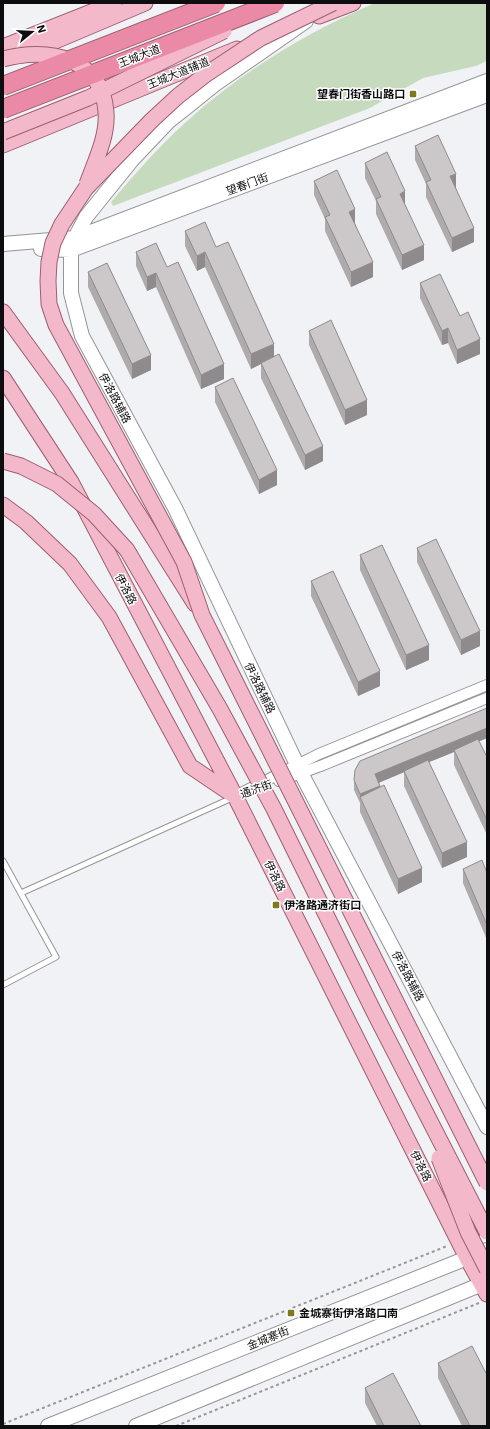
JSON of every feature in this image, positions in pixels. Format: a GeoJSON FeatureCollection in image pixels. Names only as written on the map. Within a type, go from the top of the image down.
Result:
{"type":"FeatureCollection","features":[{"type":"Feature","properties":{"kind":"highway","name":"王城大道"},"geometry":{"type":"LineString","coordinates":[[3,86],[216,3]]}},
{"type":"Feature","properties":{"kind":"highway","name":"王城大道"},"geometry":{"type":"LineString","coordinates":[[3,109],[275,3]]}},
{"type":"Feature","properties":{"kind":"main road"},"geometry":{"type":"LineString","coordinates":[[3,47],[114,3]]}},
{"type":"Feature","properties":{"kind":"main road"},"geometry":{"type":"LineString","coordinates":[[3,63],[145,3]]}},
{"type":"Feature","properties":{"kind":"main road"},"geometry":{"type":"LineString","coordinates":[[3,132],[88,98],[281,3]]}},
{"type":"Feature","properties":{"kind":"main road"},"geometry":{"type":"LineString","coordinates":[[202,615],[184,562],[56,325],[49,304],[48,275],[53,243],[62,224],[86,188],[152,120],[178,96],[261,38],[333,3]]}},
{"type":"Feature","properties":{"kind":"main road","name":"王城大道辅道"},"geometry":{"type":"LineString","coordinates":[[3,145],[353,3]]}},
{"type":"Feature","properties":{"kind":"main road"},"geometry":{"type":"LineString","coordinates":[[3,244],[73,244],[86,217],[132,160],[169,121],[214,85],[306,21]]}},
{"type":"Feature","properties":{"kind":"main road"},"geometry":{"type":"LineString","coordinates":[[3,59],[22,54],[54,55],[81,66],[96,78],[103,96],[106,113],[105,130],[86,188]]}},
{"type":"Feature","properties":{"kind":"main road","name":"望春门街"},"geometry":{"type":"LineString","coordinates":[[73,244],[487,81]]}},
{"type":"Feature","properties":{"kind":"main road","name":"望春门街"},"geometry":{"type":"LineString","coordinates":[[3,249],[73,244],[487,95]]}},
{"type":"Feature","properties":{"kind":"main road","name":"伊洛路辅路"},"geometry":{"type":"LineString","coordinates":[[73,244],[71,293],[82,336],[175,508],[299,769],[487,1126]]}},
{"type":"Feature","properties":{"kind":"main road"},"geometry":{"type":"LineString","coordinates":[[3,312],[62,393],[202,615],[487,1183]]}},
{"type":"Feature","properties":{"kind":"main road","name":"伊洛路"},"geometry":{"type":"LineString","coordinates":[[3,378],[71,482],[235,796],[484,1291]]}},
{"type":"Feature","properties":{"kind":"main road"},"geometry":{"type":"LineString","coordinates":[[3,461],[21,466],[57,484],[94,514],[127,550],[220,709],[274,809],[374,1012],[487,1232]]}},
{"type":"Feature","properties":{"kind":"main road"},"geometry":{"type":"LineString","coordinates":[[3,505],[26,522],[70,564],[109,617],[190,766],[235,796]]}},
{"type":"Feature","properties":{"kind":"main road"},"geometry":{"type":"LineString","coordinates":[[411,1084],[468,1232],[487,1269]]}},
{"type":"Feature","properties":{"kind":"main road","name":"金城寨街"},"geometry":{"type":"LineString","coordinates":[[48,1426],[487,1250]]}},
{"type":"Feature","properties":{"kind":"main road"},"geometry":{"type":"LineString","coordinates":[[136,1426],[484,1291]]}},
{"type":"Feature","properties":{"kind":"street","name":"通济街"},"geometry":{"type":"LineString","coordinates":[[299,769],[319,754],[487,685]]}},
{"type":"Feature","properties":{"kind":"street","name":"通济街"},"geometry":{"type":"LineString","coordinates":[[235,796],[299,769],[487,698]]}},
{"type":"Feature","properties":{"kind":"lane"},"geometry":{"type":"LineString","coordinates":[[21,893],[235,796]]}},
{"type":"Feature","properties":{"kind":"lane"},"geometry":{"type":"LineString","coordinates":[[3,861],[56,957],[3,985]]}},
{"type":"Feature","properties":{"kind":"path"},"geometry":{"type":"LineString","coordinates":[[3,1424],[459,1241]]}},
{"type":"Feature","properties":{"kind":"path"},"geometry":{"type":"LineString","coordinates":[[176,1426],[484,1291]]}},
{"type":"Feature","properties":{"kind":"green space"},"geometry":{"type":"Polygon","coordinates":[[[375,3],[487,3],[487,61],[476,66],[423,78],[370,108],[113,206],[111,202],[157,150],[186,122],[229,86],[300,40],[375,3]]]}},
{"type":"Feature","properties":{"kind":"building"},"geometry":{"type":"Polygon","coordinates":[[[438,135],[456,174],[450,176],[474,228],[452,238],[426,182],[431,180],[415,146],[438,135]]]}},
{"type":"Feature","properties":{"kind":"building"},"geometry":{"type":"Polygon","coordinates":[[[387,152],[405,191],[400,194],[424,245],[402,255],[376,199],[381,197],[365,163],[387,152]]]}},
{"type":"Feature","properties":{"kind":"building"},"geometry":{"type":"Polygon","coordinates":[[[337,170],[355,209],[349,212],[373,262],[351,272],[325,217],[330,215],[314,181],[337,170]]]}},
{"type":"Feature","properties":{"kind":"building"},"geometry":{"type":"Polygon","coordinates":[[[205,222],[216,247],[228,242],[274,344],[251,354],[205,252],[197,256],[185,231],[205,222]]]}},
{"type":"Feature","properties":{"kind":"building"},"geometry":{"type":"Polygon","coordinates":[[[156,243],[167,267],[178,262],[224,364],[201,375],[156,273],[147,277],[136,252],[156,243]]]}},
{"type":"Feature","properties":{"kind":"building"},"geometry":{"type":"Polygon","coordinates":[[[107,263],[151,355],[132,364],[88,272],[107,263]]]}},
{"type":"Feature","properties":{"kind":"building"},"geometry":{"type":"Polygon","coordinates":[[[440,274],[460,316],[468,312],[480,339],[457,350],[448,328],[442,331],[420,283],[440,274]]]}},
{"type":"Feature","properties":{"kind":"building"},"geometry":{"type":"Polygon","coordinates":[[[331,320],[367,400],[345,410],[309,331],[331,320]]]}},
{"type":"Feature","properties":{"kind":"building"},"geometry":{"type":"Polygon","coordinates":[[[279,354],[323,446],[305,455],[261,363],[279,354]]]}},
{"type":"Feature","properties":{"kind":"building"},"geometry":{"type":"Polygon","coordinates":[[[233,378],[277,470],[259,480],[215,387],[233,378]]]}},
{"type":"Feature","properties":{"kind":"building"},"geometry":{"type":"Polygon","coordinates":[[[436,539],[480,631],[461,640],[417,548],[436,539]]]}},
{"type":"Feature","properties":{"kind":"building"},"geometry":{"type":"Polygon","coordinates":[[[382,545],[429,645],[406,655],[360,555],[382,545]]]}},
{"type":"Feature","properties":{"kind":"building"},"geometry":{"type":"Polygon","coordinates":[[[333,571],[380,671],[358,682],[311,581],[333,571]]]}},
{"type":"Feature","properties":{"kind":"building"},"geometry":{"type":"Polygon","coordinates":[[[487,708],[487,728],[375,774],[380,786],[360,794],[354,780],[355,770],[360,761],[487,708]]]}},
{"type":"Feature","properties":{"kind":"building"},"geometry":{"type":"Polygon","coordinates":[[[478,739],[487,757],[487,820],[454,750],[478,739]]]}},
{"type":"Feature","properties":{"kind":"building"},"geometry":{"type":"Polygon","coordinates":[[[428,760],[467,842],[442,853],[404,771],[428,760]]]}},
{"type":"Feature","properties":{"kind":"building"},"geometry":{"type":"Polygon","coordinates":[[[384,785],[422,868],[398,879],[360,797],[384,785]]]}},
{"type":"Feature","properties":{"kind":"building"},"geometry":{"type":"Polygon","coordinates":[[[482,860],[487,873],[487,925],[463,869],[482,860]]]}},
{"type":"Feature","properties":{"kind":"building"},"geometry":{"type":"Polygon","coordinates":[[[472,1346],[487,1375],[487,1426],[470,1426],[438,1363],[472,1346]]]}},
{"type":"Feature","properties":{"kind":"building"},"geometry":{"type":"Polygon","coordinates":[[[393,1373],[421,1426],[384,1426],[365,1388],[393,1373]]]}},
{"type":"Feature","properties":{"kind":"place","name":"望春门街香山路口"},"geometry":{"type":"Point","coordinates":[413,94]}},
{"type":"Feature","properties":{"kind":"place","name":"伊洛路通济街口"},"geometry":{"type":"Point","coordinates":[276,905]}},
{"type":"Feature","properties":{"kind":"place","name":"金城寨街伊洛路口南"},"geometry":{"type":"Point","coordinates":[291,1313]}}]}
